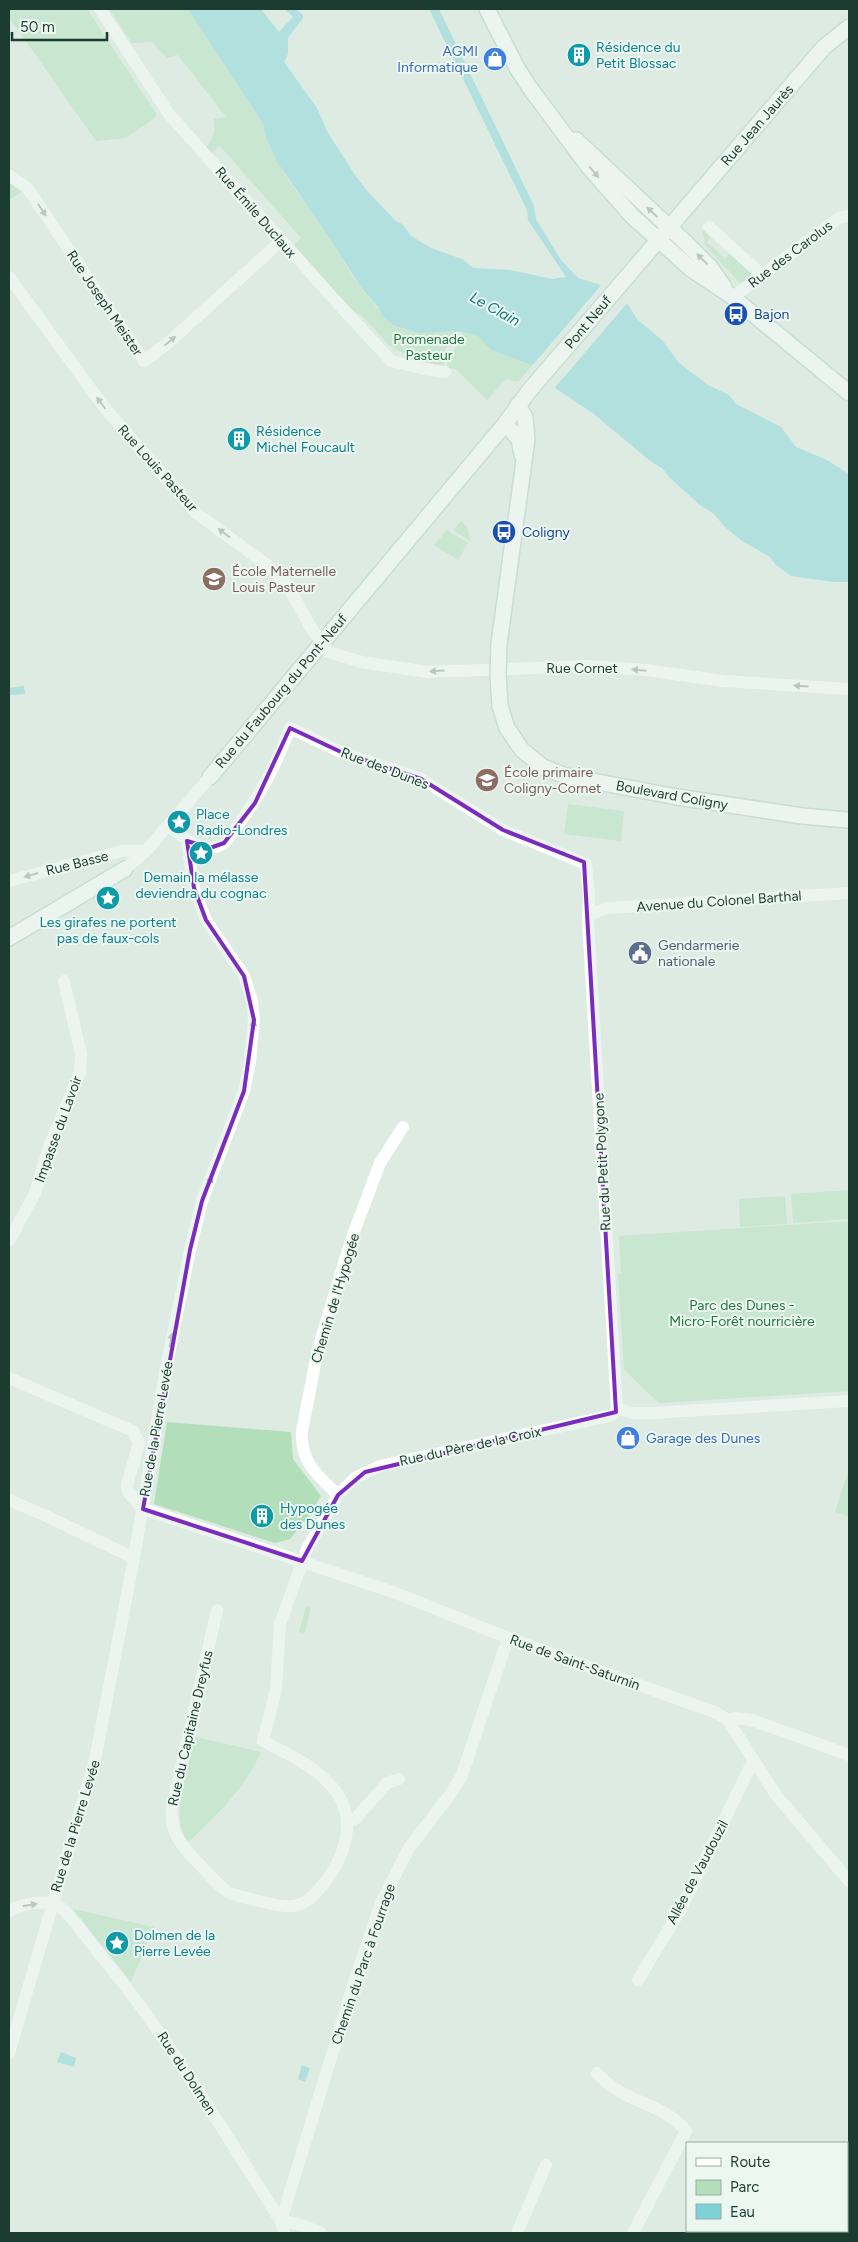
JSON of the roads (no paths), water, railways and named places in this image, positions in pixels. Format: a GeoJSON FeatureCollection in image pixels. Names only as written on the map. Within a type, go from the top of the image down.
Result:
{"type":"FeatureCollection","features":[{"type":"Feature","properties":{"kind":"main road"},"geometry":{"type":"LineString","coordinates":[[486,9],[517,68],[553,120],[588,166],[629,213],[691,269],[732,296],[849,393]]}},
{"type":"Feature","properties":{"kind":"main road","name":"Rue Jean Jaurès"},"geometry":{"type":"LineString","coordinates":[[658,240],[824,48],[849,27]]}},
{"type":"Feature","properties":{"kind":"main road"},"geometry":{"type":"LineString","coordinates":[[553,120],[598,159],[710,267],[732,296]]}},
{"type":"Feature","properties":{"kind":"main road","name":"Pont Neuf"},"geometry":{"type":"LineString","coordinates":[[518,405],[658,240]]}},
{"type":"Feature","properties":{"kind":"main road","name":"Rue du Faubourg du Pont-Neuf"},"geometry":{"type":"LineString","coordinates":[[210,777],[505,424],[518,405]]}},
{"type":"Feature","properties":{"kind":"main road","name":"Boulevard Coligny"},"geometry":{"type":"LineString","coordinates":[[518,405],[525,417],[527,431],[499,644],[498,675],[500,706],[507,728],[522,750],[543,767],[566,776],[687,799],[802,816],[849,820]]}},
{"type":"Feature","properties":{"kind":"main road","name":"Boulevard Coligny"},"geometry":{"type":"LineString","coordinates":[[505,424],[518,439],[523,467]]}},
{"type":"Feature","properties":{"kind":"main road","name":"Rue du Faubourg du Pont-Neuf"},"geometry":{"type":"LineString","coordinates":[[9,938],[125,869]]}},
{"type":"Feature","properties":{"kind":"street","name":"Rue Émile Duclaux"},"geometry":{"type":"LineString","coordinates":[[100,9],[169,114],[281,241],[391,361],[445,372]]}},
{"type":"Feature","properties":{"kind":"street","name":"Rue Joseph Meister"},"geometry":{"type":"LineString","coordinates":[[9,175],[27,188],[144,361],[168,343],[281,241]]}},
{"type":"Feature","properties":{"kind":"street","name":"Rue des Carolus"},"geometry":{"type":"LineString","coordinates":[[732,296],[840,217],[849,216]]}},
{"type":"Feature","properties":{"kind":"street"},"geometry":{"type":"LineString","coordinates":[[709,227],[762,275]]}},
{"type":"Feature","properties":{"kind":"street","name":"Rue Louis Pasteur"},"geometry":{"type":"LineString","coordinates":[[9,277],[104,407],[196,513],[266,564],[287,584],[322,643]]}},
{"type":"Feature","properties":{"kind":"street","name":"Rue Cornet"},"geometry":{"type":"LineString","coordinates":[[322,643],[328,652],[333,654],[382,666],[427,672],[588,666],[646,670],[723,681],[849,688]]}},
{"type":"Feature","properties":{"kind":"street","name":"Rue des Dunes"},"geometry":{"type":"LineString","coordinates":[[187,841],[210,848],[224,843],[255,803],[273,771],[290,728],[342,752],[421,780],[503,830],[584,862],[588,870],[589,915]]}},
{"type":"Feature","properties":{"kind":"street","name":"Rue du Faubourg du Pont-Neuf"},"geometry":{"type":"LineString","coordinates":[[125,869],[169,826],[210,777]]}},
{"type":"Feature","properties":{"kind":"street"},"geometry":{"type":"LineString","coordinates":[[169,826],[187,841]]}},
{"type":"Feature","properties":{"kind":"street","name":"Rue de la Pierre Levée"},"geometry":{"type":"LineString","coordinates":[[9,2053],[99,1746],[143,1509],[165,1373],[190,1250],[202,1201],[244,1091],[254,1020],[252,1000],[244,976],[206,920],[194,888],[187,841]]}},
{"type":"Feature","properties":{"kind":"street","name":"Rue Basse"},"geometry":{"type":"LineString","coordinates":[[9,881],[122,851],[146,850]]}},
{"type":"Feature","properties":{"kind":"street","name":"Avenue du Colonel Barthal"},"geometry":{"type":"LineString","coordinates":[[589,915],[607,908],[849,893]]}},
{"type":"Feature","properties":{"kind":"street","name":"Rue du Petit Polygone"},"geometry":{"type":"LineString","coordinates":[[589,915],[617,1409]]}},
{"type":"Feature","properties":{"kind":"street","name":"Impasse du Lavoir"},"geometry":{"type":"LineString","coordinates":[[9,1241],[14,1236],[35,1193],[49,1147],[80,1072],[81,1054],[64,981]]}},
{"type":"Feature","properties":{"kind":"street","name":"Chemin de l'Hypogée"},"geometry":{"type":"LineString","coordinates":[[338,1495],[316,1474],[306,1460],[301,1443],[303,1425],[318,1348],[351,1240],[380,1164],[403,1127]]}},
{"type":"Feature","properties":{"kind":"street"},"geometry":{"type":"LineString","coordinates":[[9,1378],[133,1430],[139,1443],[127,1485],[128,1492],[143,1509],[302,1561]]}},
{"type":"Feature","properties":{"kind":"street"},"geometry":{"type":"LineString","coordinates":[[617,1409],[634,1413],[652,1413],[849,1401]]}},
{"type":"Feature","properties":{"kind":"street","name":"Rue du Père de la Croix"},"geometry":{"type":"LineString","coordinates":[[302,1561],[324,1516],[338,1495],[355,1478],[380,1466],[609,1416],[614,1414],[617,1409]]}},
{"type":"Feature","properties":{"kind":"street"},"geometry":{"type":"LineString","coordinates":[[9,1500],[134,1558]]}},
{"type":"Feature","properties":{"kind":"street","name":"Rue de Saint-Saturnin"},"geometry":{"type":"LineString","coordinates":[[302,1561],[422,1602],[508,1638],[717,1713],[728,1720],[735,1718],[752,1720],[849,1755]]}},
{"type":"Feature","properties":{"kind":"street","name":"Rue du Capitaine Dreyfus"},"geometry":{"type":"LineString","coordinates":[[217,1610],[172,1807],[172,1826],[178,1842],[227,1891],[281,1906],[303,1904],[310,1899],[332,1874],[342,1850],[347,1822],[345,1809],[338,1795],[321,1775],[296,1758],[263,1741],[276,1690],[280,1624],[302,1561]]}},
{"type":"Feature","properties":{"kind":"street","name":"Chemin du Parc à Fourrage"},"geometry":{"type":"LineString","coordinates":[[283,2227],[356,1976],[381,1903],[406,1853],[449,1796],[462,1775],[508,1638]]}},
{"type":"Feature","properties":{"kind":"street"},"geometry":{"type":"LineString","coordinates":[[728,1720],[790,1813],[849,1882]]}},
{"type":"Feature","properties":{"kind":"street","name":"Allée de Vaudouzil"},"geometry":{"type":"LineString","coordinates":[[638,1980],[681,1909],[749,1769],[755,1763]]}},
{"type":"Feature","properties":{"kind":"street"},"geometry":{"type":"LineString","coordinates":[[347,1822],[355,1820],[387,1783],[398,1779]]}},
{"type":"Feature","properties":{"kind":"street"},"geometry":{"type":"LineString","coordinates":[[9,1912],[28,1904],[52,1905]]}},
{"type":"Feature","properties":{"kind":"street","name":"Rue du Dolmen"},"geometry":{"type":"LineString","coordinates":[[52,1905],[60,1907],[77,1926],[152,2022],[196,2086],[283,2227]]}},
{"type":"Feature","properties":{"kind":"street"},"geometry":{"type":"LineString","coordinates":[[597,2073],[614,2090],[672,2119],[683,2126],[686,2133],[684,2146],[633,2233]]}},
{"type":"Feature","properties":{"kind":"street"},"geometry":{"type":"LineString","coordinates":[[516,2233],[546,2165]]}},
{"type":"Feature","properties":{"kind":"street"},"geometry":{"type":"LineString","coordinates":[[283,2227],[302,2225],[321,2233]]}},
{"type":"Feature","properties":{"kind":"water","name":"Le Clain"},"geometry":{"type":"Polygon","coordinates":[[[188,9],[261,9],[279,32],[293,17],[285,9],[296,9],[303,15],[303,18],[288,38],[288,54],[284,62],[317,108],[328,133],[357,178],[396,221],[402,224],[411,236],[431,248],[462,259],[473,268],[510,270],[552,279],[566,277],[528,220],[527,210],[429,9],[439,9],[534,206],[536,219],[561,260],[578,278],[601,285],[627,303],[637,319],[663,341],[679,363],[708,385],[729,395],[736,404],[781,427],[796,447],[827,460],[849,474],[849,582],[834,582],[791,576],[776,565],[770,557],[742,541],[724,526],[714,514],[700,505],[670,478],[663,469],[649,460],[594,414],[555,388],[532,365],[491,350],[477,335],[455,331],[420,333],[393,325],[382,316],[378,307],[360,286],[277,162],[267,140],[263,124],[188,9]]]}},
{"type":"Feature","properties":{"kind":"water"},"geometry":{"type":"Polygon","coordinates":[[[24,686],[25,694],[9,695],[9,688],[24,686]]]}},
{"type":"Feature","properties":{"kind":"water"},"geometry":{"type":"Polygon","coordinates":[[[61,2052],[76,2058],[74,2067],[57,2062],[61,2052]]]}},
{"type":"Feature","properties":{"kind":"water"},"geometry":{"type":"Polygon","coordinates":[[[302,2065],[310,2068],[305,2082],[298,2079],[302,2065]]]}},
{"type":"Feature","properties":{"kind":"place","name":"Résidence du Petit Blossac"},"geometry":{"type":"Point","coordinates":[579,55]}},
{"type":"Feature","properties":{"kind":"place","name":"AGMI Informatique"},"geometry":{"type":"Point","coordinates":[495,59]}},
{"type":"Feature","properties":{"kind":"place","name":"Bajon"},"geometry":{"type":"Point","coordinates":[736,314]}},
{"type":"Feature","properties":{"kind":"place","name":"Résidence Michel Foucault"},"geometry":{"type":"Point","coordinates":[239,439]}},
{"type":"Feature","properties":{"kind":"place","name":"Coligny"},"geometry":{"type":"Point","coordinates":[504,532]}},
{"type":"Feature","properties":{"kind":"place","name":"École Maternelle Louis Pasteur"},"geometry":{"type":"Point","coordinates":[214,579]}},
{"type":"Feature","properties":{"kind":"place","name":"École primaire Coligny-Cornet"},"geometry":{"type":"Point","coordinates":[487,780]}},
{"type":"Feature","properties":{"kind":"place","name":"Place Radio-Londres"},"geometry":{"type":"Point","coordinates":[179,822]}},
{"type":"Feature","properties":{"kind":"place","name":"Demain la mélasse deviendra du cognac"},"geometry":{"type":"Point","coordinates":[201,853]}},
{"type":"Feature","properties":{"kind":"place","name":"Les girafes ne portent pas de faux-cols"},"geometry":{"type":"Point","coordinates":[108,898]}},
{"type":"Feature","properties":{"kind":"place","name":"Gendarmerie nationale"},"geometry":{"type":"Point","coordinates":[640,953]}},
{"type":"Feature","properties":{"kind":"place","name":"Garage des Dunes"},"geometry":{"type":"Point","coordinates":[628,1438]}},
{"type":"Feature","properties":{"kind":"place","name":"Hypogée des Dunes"},"geometry":{"type":"Point","coordinates":[262,1516]}},
{"type":"Feature","properties":{"kind":"place","name":"Dolmen de la Pierre Levée"},"geometry":{"type":"Point","coordinates":[117,1943]}},
{"type":"Feature","properties":{"kind":"park label","name":"Promenade Pasteur"},"geometry":{"type":"Point","coordinates":[429,348]}},
{"type":"Feature","properties":{"kind":"park label","name":"Parc des Dunes - Micro-Forêt nourricière"},"geometry":{"type":"Point","coordinates":[742,1314]}}]}
